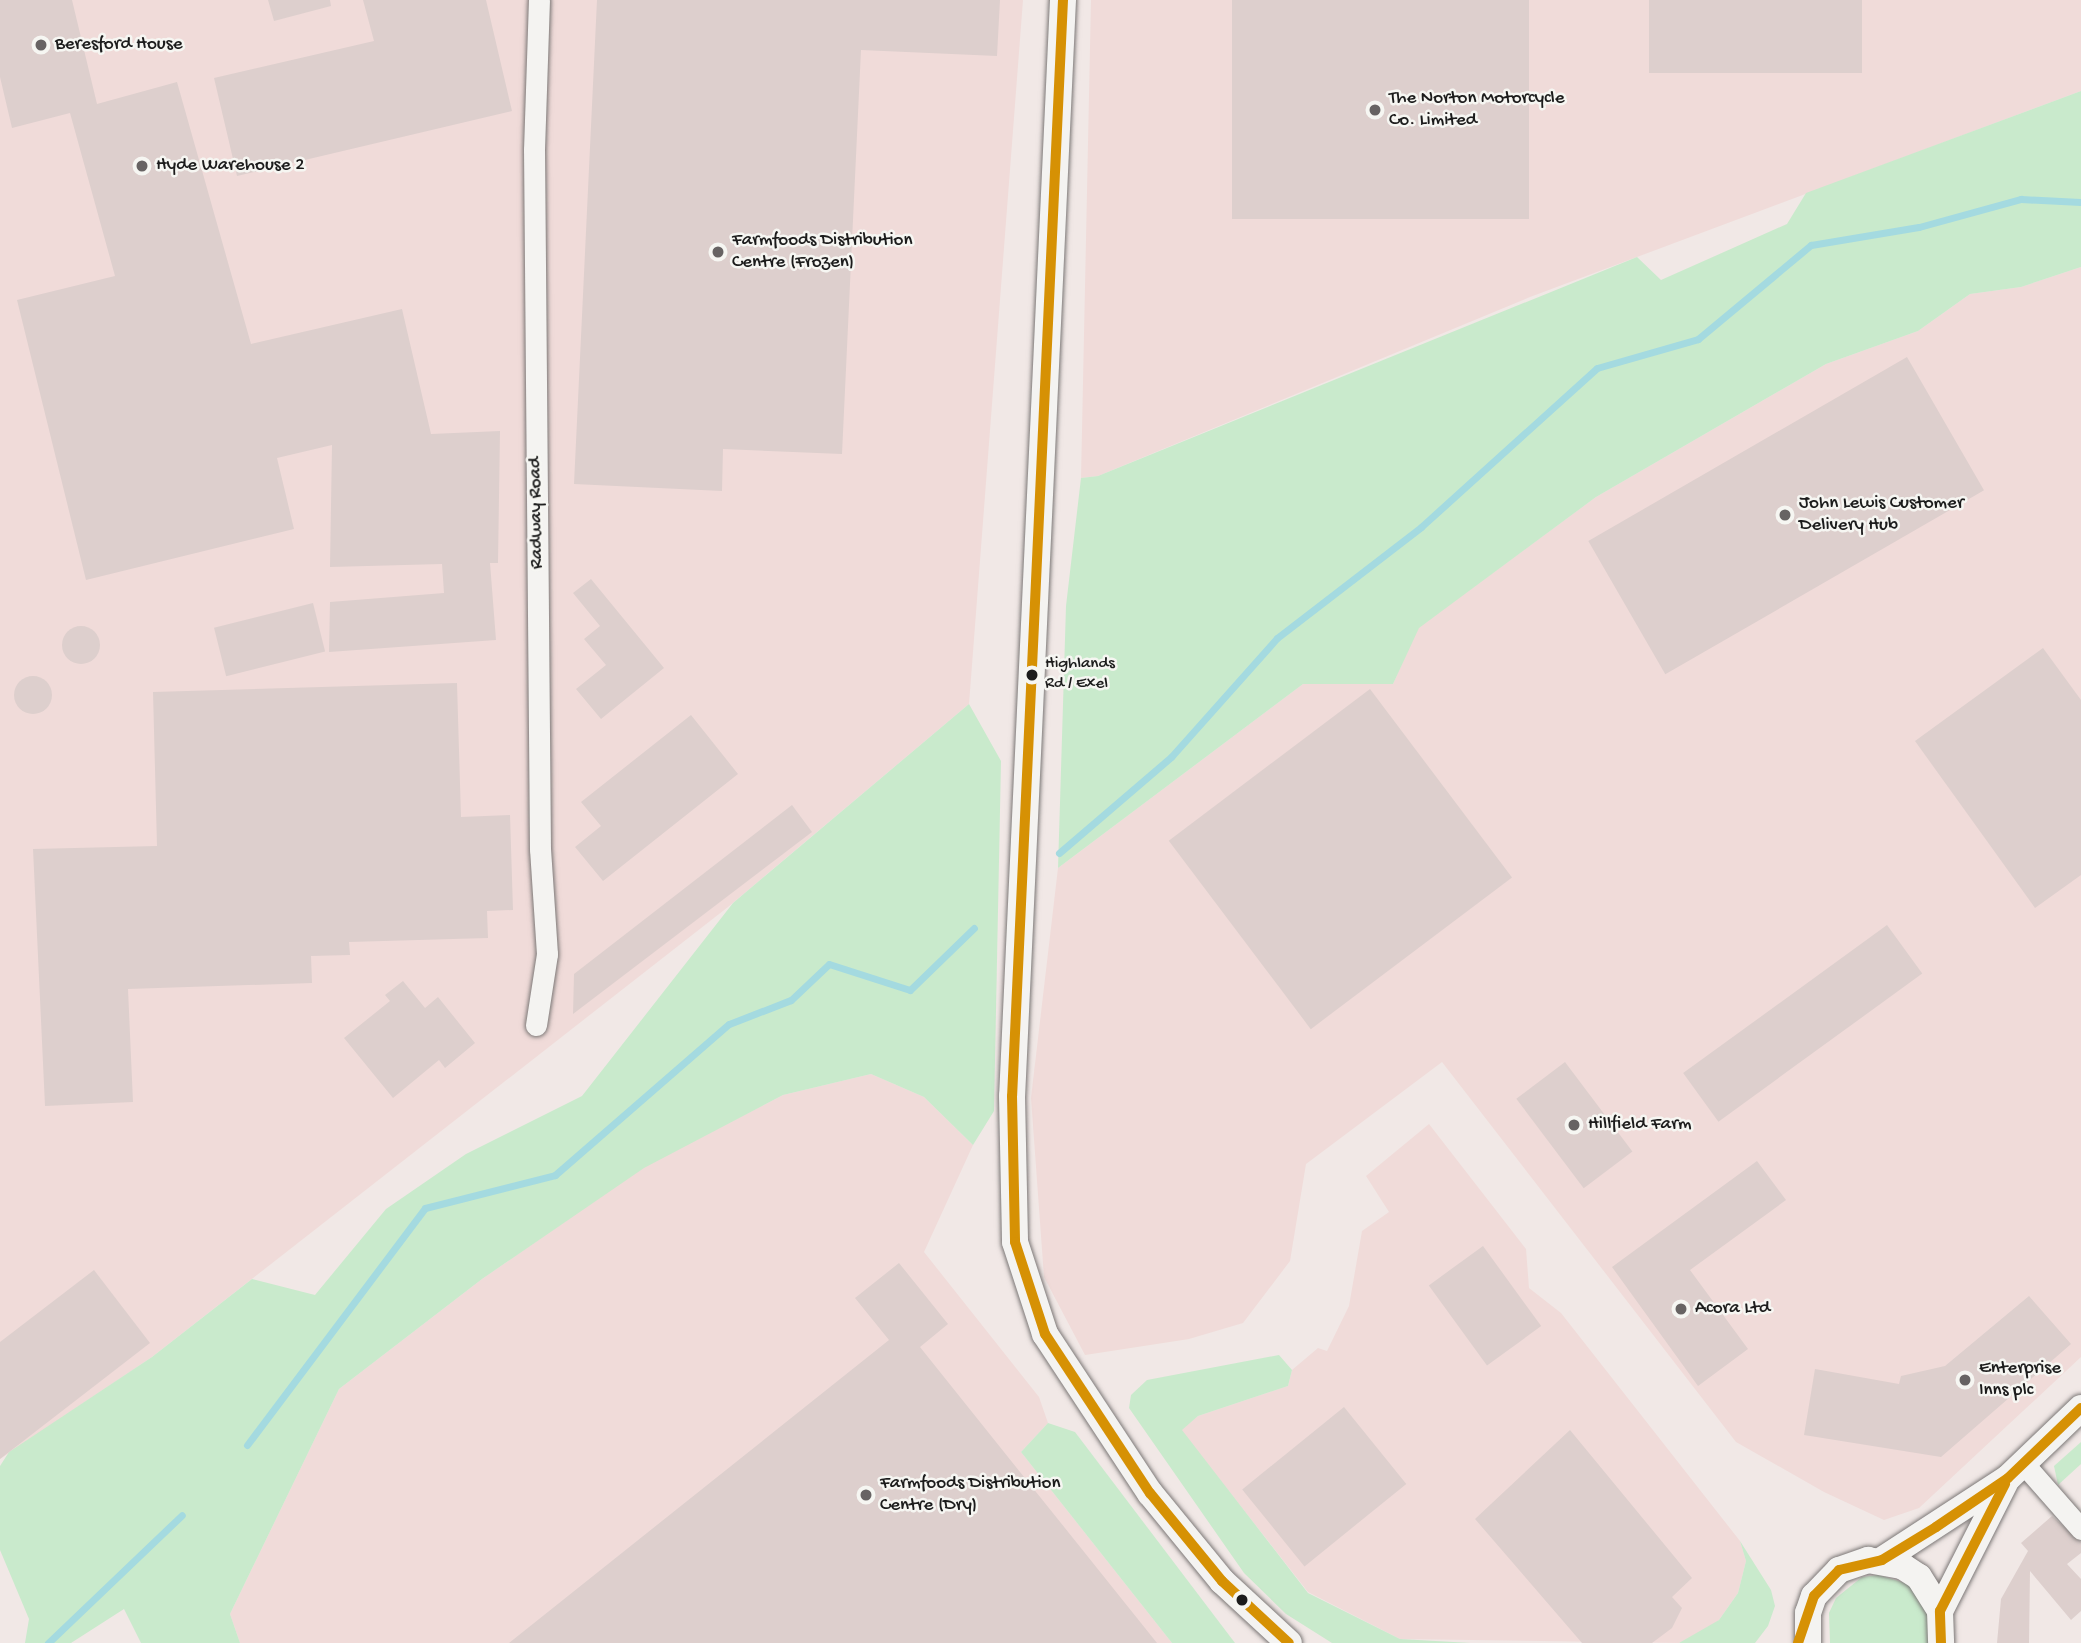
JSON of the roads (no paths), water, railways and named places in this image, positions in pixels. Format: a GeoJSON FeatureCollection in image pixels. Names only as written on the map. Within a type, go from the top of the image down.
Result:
{"type":"FeatureCollection","features":[{"type":"Feature","properties":{"kind":"street","name":"Radway Road"},"geometry":{"type":"LineString","coordinates":[[537,1025],[547,954],[540,849],[535,275],[539,0]]}},
{"type":"Feature","properties":{"kind":"street"},"geometry":{"type":"LineString","coordinates":[[1063,0],[1013,1082],[1015,1242],[1045,1334],[1150,1493],[1222,1581],[1289,1643]]}},
{"type":"Feature","properties":{"kind":"street"},"geometry":{"type":"LineString","coordinates":[[1804,1640],[1808,1613],[1825,1582],[1856,1563],[1882,1560],[2016,1471],[2081,1408]]}},
{"type":"Feature","properties":{"kind":"street"},"geometry":{"type":"LineString","coordinates":[[2016,1471],[2081,1529]]}},
{"type":"Feature","properties":{"kind":"street"},"geometry":{"type":"LineString","coordinates":[[1940,1611],[2016,1471]]}},
{"type":"Feature","properties":{"kind":"street"},"geometry":{"type":"LineString","coordinates":[[1882,1560],[1919,1577],[1940,1611],[1941,1643]]}},
{"type":"Feature","properties":{"kind":"waterway"},"geometry":{"type":"LineString","coordinates":[[1059,853],[1171,757],[1277,638],[1421,527],[1597,368],[1698,339],[1811,245],[1919,227],[2021,199],[2081,202]]}},
{"type":"Feature","properties":{"kind":"waterway"},"geometry":{"type":"LineString","coordinates":[[247,1445],[425,1208],[555,1175],[729,1024],[791,1000],[829,964],[910,990],[974,928]]}},
{"type":"Feature","properties":{"kind":"waterway"},"geometry":{"type":"LineString","coordinates":[[48,1643],[182,1515]]}},
{"type":"Feature","properties":{"kind":"place","name":"Beresford House"},"geometry":{"type":"Point","coordinates":[41,45]}},
{"type":"Feature","properties":{"kind":"place","name":"The Norton Motorcycle Co. Limited"},"geometry":{"type":"Point","coordinates":[1375,110]}},
{"type":"Feature","properties":{"kind":"place","name":"Hyde Warehouse 2"},"geometry":{"type":"Point","coordinates":[142,166]}},
{"type":"Feature","properties":{"kind":"place","name":"Farmfoods Distribution Centre (Frozen)"},"geometry":{"type":"Point","coordinates":[718,252]}},
{"type":"Feature","properties":{"kind":"place","name":"John Lewis Customer Delivery Hub"},"geometry":{"type":"Point","coordinates":[1785,515]}},
{"type":"Feature","properties":{"kind":"place","name":"Highlands Rd / Exel"},"geometry":{"type":"Point","coordinates":[1032,675]}},
{"type":"Feature","properties":{"kind":"place","name":"Hillfield Farm"},"geometry":{"type":"Point","coordinates":[1574,1125]}},
{"type":"Feature","properties":{"kind":"place","name":"Acora Ltd"},"geometry":{"type":"Point","coordinates":[1681,1309]}},
{"type":"Feature","properties":{"kind":"place","name":"Enterprise Inns plc"},"geometry":{"type":"Point","coordinates":[1965,1380]}},
{"type":"Feature","properties":{"kind":"place","name":"Farmfoods Distribution Centre (Dry)"},"geometry":{"type":"Point","coordinates":[866,1495]}}]}
